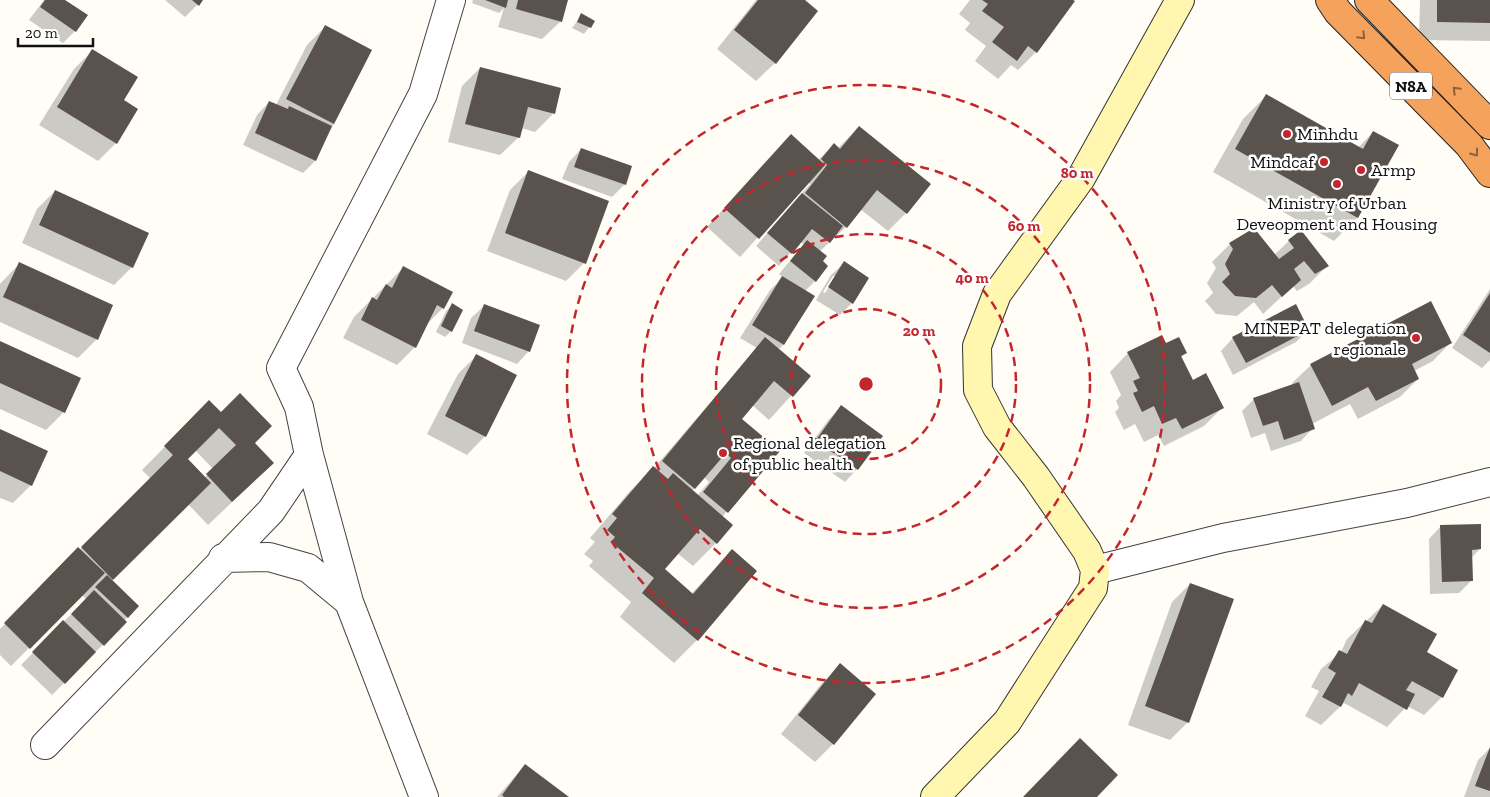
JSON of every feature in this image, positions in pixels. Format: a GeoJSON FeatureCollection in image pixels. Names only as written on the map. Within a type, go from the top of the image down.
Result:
{"type":"FeatureCollection","features":[{"type":"Feature","properties":{"kind":"highway","name":"N8A"},"geometry":{"type":"LineString","coordinates":[[1330,0],[1338,12],[1469,144],[1490,173]]}},
{"type":"Feature","properties":{"kind":"highway","name":"N8A"},"geometry":{"type":"LineString","coordinates":[[1369,0],[1490,125]]}},
{"type":"Feature","properties":{"kind":"street"},"geometry":{"type":"LineString","coordinates":[[424,797],[349,602],[309,455],[299,407],[281,368],[422,94],[451,0]]}},
{"type":"Feature","properties":{"kind":"street"},"geometry":{"type":"LineString","coordinates":[[935,797],[1007,722],[1093,588],[1095,570],[1086,551],[1070,526],[997,427],[978,390],[976,346],[997,294],[1081,178],[1180,0]]}},
{"type":"Feature","properties":{"kind":"street"},"geometry":{"type":"LineString","coordinates":[[45,745],[223,558],[270,512],[309,455]]}},
{"type":"Feature","properties":{"kind":"street"},"geometry":{"type":"LineString","coordinates":[[1095,570],[1223,538],[1407,503],[1490,482]]}},
{"type":"Feature","properties":{"kind":"street"},"geometry":{"type":"LineString","coordinates":[[223,558],[269,557],[308,568],[349,602]]}},
{"type":"Feature","properties":{"kind":"building"},"geometry":{"type":"Polygon","coordinates":[[[45,0],[65,0],[88,15],[76,32],[40,7],[45,0]]]}},
{"type":"Feature","properties":{"kind":"building"},"geometry":{"type":"Polygon","coordinates":[[[192,0],[203,0],[199,6],[192,0]]]}},
{"type":"Feature","properties":{"kind":"building"},"geometry":{"type":"Polygon","coordinates":[[[485,0],[508,0],[506,8],[485,0]]]}},
{"type":"Feature","properties":{"kind":"building"},"geometry":{"type":"Polygon","coordinates":[[[518,0],[568,0],[562,22],[516,9],[518,0]]]}},
{"type":"Feature","properties":{"kind":"building"},"geometry":{"type":"Polygon","coordinates":[[[758,0],[805,0],[818,11],[776,64],[734,30],[758,0]]]}},
{"type":"Feature","properties":{"kind":"building"},"geometry":{"type":"Polygon","coordinates":[[[982,0],[1075,1],[1037,53],[1028,46],[1017,61],[992,42],[1004,27],[982,11],[988,4],[982,0]]]}},
{"type":"Feature","properties":{"kind":"building"},"geometry":{"type":"Polygon","coordinates":[[[1437,0],[1490,0],[1490,23],[1437,22],[1437,0]]]}},
{"type":"Feature","properties":{"kind":"building"},"geometry":{"type":"Polygon","coordinates":[[[581,13],[595,21],[591,28],[577,22],[581,13]]]}},
{"type":"Feature","properties":{"kind":"building"},"geometry":{"type":"Polygon","coordinates":[[[325,25],[372,50],[334,124],[286,99],[325,25]]]}},
{"type":"Feature","properties":{"kind":"building"},"geometry":{"type":"Polygon","coordinates":[[[92,49],[138,77],[124,100],[138,109],[117,144],[57,107],[92,49]]]}},
{"type":"Feature","properties":{"kind":"building"},"geometry":{"type":"Polygon","coordinates":[[[480,67],[561,88],[555,114],[528,107],[520,138],[465,124],[480,67]]]}},
{"type":"Feature","properties":{"kind":"building","name":"Ministry of Urban Deveopment and Housing"},"geometry":{"type":"Polygon","coordinates":[[[1266,94],[1363,149],[1373,131],[1399,145],[1358,218],[1235,149],[1266,94]]]}},
{"type":"Feature","properties":{"kind":"building"},"geometry":{"type":"Polygon","coordinates":[[[269,101],[288,109],[289,106],[332,126],[316,161],[255,133],[269,101]]]}},
{"type":"Feature","properties":{"kind":"building"},"geometry":{"type":"Polygon","coordinates":[[[859,126],[931,184],[907,214],[877,190],[847,228],[805,193],[827,165],[821,159],[834,143],[840,149],[859,126]]]}},
{"type":"Feature","properties":{"kind":"building"},"geometry":{"type":"Polygon","coordinates":[[[791,134],[825,165],[759,239],[724,208],[791,134]]]}},
{"type":"Feature","properties":{"kind":"building"},"geometry":{"type":"Polygon","coordinates":[[[581,148],[632,166],[626,185],[574,167],[581,148]]]}},
{"type":"Feature","properties":{"kind":"building"},"geometry":{"type":"Polygon","coordinates":[[[528,170],[609,201],[586,264],[505,233],[528,170]]]}},
{"type":"Feature","properties":{"kind":"building"},"geometry":{"type":"Polygon","coordinates":[[[55,190],[149,233],[133,268],[39,225],[55,190]]]}},
{"type":"Feature","properties":{"kind":"building"},"geometry":{"type":"Polygon","coordinates":[[[802,193],[843,226],[830,243],[812,229],[792,254],[767,233],[802,193]]]}},
{"type":"Feature","properties":{"kind":"building"},"geometry":{"type":"Polygon","coordinates":[[[1254,228],[1279,259],[1294,248],[1288,240],[1301,230],[1329,266],[1315,274],[1304,261],[1294,269],[1301,280],[1282,297],[1272,285],[1256,298],[1235,296],[1222,282],[1230,274],[1225,264],[1233,249],[1229,243],[1254,228]]]}},
{"type":"Feature","properties":{"kind":"building"},"geometry":{"type":"Polygon","coordinates":[[[807,240],[827,256],[823,261],[828,266],[816,282],[790,261],[807,240]]]}},
{"type":"Feature","properties":{"kind":"building"},"geometry":{"type":"Polygon","coordinates":[[[844,261],[869,278],[853,304],[828,287],[844,261]]]}},
{"type":"Feature","properties":{"kind":"building"},"geometry":{"type":"Polygon","coordinates":[[[19,262],[113,305],[98,340],[3,297],[19,262]]]}},
{"type":"Feature","properties":{"kind":"building"},"geometry":{"type":"Polygon","coordinates":[[[403,266],[453,292],[444,309],[437,305],[416,348],[361,320],[372,297],[377,300],[386,284],[392,288],[403,266]]]}},
{"type":"Feature","properties":{"kind":"building"},"geometry":{"type":"Polygon","coordinates":[[[782,276],[815,296],[784,345],[752,325],[782,276]]]}},
{"type":"Feature","properties":{"kind":"building"},"geometry":{"type":"Polygon","coordinates":[[[1490,293],[1490,353],[1463,335],[1490,293]]]}},
{"type":"Feature","properties":{"kind":"building"},"geometry":{"type":"Polygon","coordinates":[[[1431,301],[1452,343],[1412,364],[1419,379],[1376,401],[1368,387],[1332,406],[1310,364],[1431,301]]]}},
{"type":"Feature","properties":{"kind":"building"},"geometry":{"type":"Polygon","coordinates":[[[452,303],[463,310],[452,332],[441,326],[452,303]]]}},
{"type":"Feature","properties":{"kind":"building"},"geometry":{"type":"Polygon","coordinates":[[[484,304],[540,325],[530,352],[474,331],[484,304]]]}},
{"type":"Feature","properties":{"kind":"building"},"geometry":{"type":"Polygon","coordinates":[[[1296,304],[1309,330],[1246,363],[1232,337],[1296,304]]]}},
{"type":"Feature","properties":{"kind":"building"},"geometry":{"type":"Polygon","coordinates":[[[1162,335],[1166,343],[1179,337],[1187,353],[1181,356],[1193,380],[1206,373],[1224,408],[1182,429],[1176,418],[1162,424],[1154,406],[1142,412],[1133,393],[1138,391],[1133,381],[1140,378],[1127,352],[1162,335]]]}},
{"type":"Feature","properties":{"kind":"building"},"geometry":{"type":"Polygon","coordinates":[[[765,337],[811,376],[793,397],[774,381],[742,419],[780,451],[728,513],[703,492],[731,458],[726,453],[695,489],[662,461],[765,337]]]}},
{"type":"Feature","properties":{"kind":"building"},"geometry":{"type":"Polygon","coordinates":[[[0,341],[81,378],[65,413],[0,383],[0,341]]]}},
{"type":"Feature","properties":{"kind":"building"},"geometry":{"type":"Polygon","coordinates":[[[476,354],[517,375],[486,437],[445,416],[476,354]]]}},
{"type":"Feature","properties":{"kind":"building"},"geometry":{"type":"Polygon","coordinates":[[[1299,382],[1315,429],[1284,440],[1278,421],[1263,426],[1253,398],[1299,382]]]}},
{"type":"Feature","properties":{"kind":"building"},"geometry":{"type":"Polygon","coordinates":[[[240,393],[272,426],[255,443],[274,463],[232,502],[206,474],[236,445],[219,428],[188,459],[211,483],[113,580],[81,547],[173,455],[164,446],[209,400],[221,412],[240,393]]]}},
{"type":"Feature","properties":{"kind":"building"},"geometry":{"type":"Polygon","coordinates":[[[841,405],[883,436],[858,470],[816,440],[841,405]]]}},
{"type":"Feature","properties":{"kind":"building"},"geometry":{"type":"Polygon","coordinates":[[[0,429],[48,451],[32,486],[0,471],[0,429]]]}},
{"type":"Feature","properties":{"kind":"building"},"geometry":{"type":"Polygon","coordinates":[[[653,466],[668,479],[673,473],[733,525],[717,544],[700,529],[665,569],[693,594],[732,549],[757,571],[698,641],[642,593],[654,578],[611,542],[615,537],[607,530],[617,518],[612,514],[653,466]]]}},
{"type":"Feature","properties":{"kind":"building"},"geometry":{"type":"Polygon","coordinates":[[[1481,524],[1481,549],[1472,550],[1473,581],[1442,582],[1440,525],[1481,524]]]}},
{"type":"Feature","properties":{"kind":"building"},"geometry":{"type":"Polygon","coordinates":[[[78,547],[105,573],[30,649],[4,623],[78,547]]]}},
{"type":"Feature","properties":{"kind":"building"},"geometry":{"type":"Polygon","coordinates":[[[107,575],[139,606],[128,618],[95,587],[107,575]]]}},
{"type":"Feature","properties":{"kind":"building"},"geometry":{"type":"Polygon","coordinates":[[[1190,583],[1234,599],[1189,723],[1145,706],[1190,583]]]}},
{"type":"Feature","properties":{"kind":"building"},"geometry":{"type":"Polygon","coordinates":[[[94,590],[127,622],[104,646],[71,614],[94,590]]]}},
{"type":"Feature","properties":{"kind":"building"},"geometry":{"type":"Polygon","coordinates":[[[1383,604],[1437,634],[1427,652],[1458,670],[1443,698],[1412,681],[1406,690],[1415,694],[1407,710],[1359,683],[1352,696],[1348,693],[1341,707],[1322,697],[1336,673],[1328,668],[1339,650],[1347,654],[1365,620],[1372,623],[1383,604]]]}},
{"type":"Feature","properties":{"kind":"building"},"geometry":{"type":"Polygon","coordinates":[[[63,620],[96,652],[65,684],[32,652],[63,620]]]}},
{"type":"Feature","properties":{"kind":"building"},"geometry":{"type":"Polygon","coordinates":[[[840,663],[876,694],[834,745],[798,715],[840,663]]]}},
{"type":"Feature","properties":{"kind":"building"},"geometry":{"type":"Polygon","coordinates":[[[1080,738],[1118,775],[1097,797],[1023,797],[1080,738]]]}},
{"type":"Feature","properties":{"kind":"building"},"geometry":{"type":"Polygon","coordinates":[[[1490,747],[1490,791],[1475,786],[1490,747]]]}},
{"type":"Feature","properties":{"kind":"building"},"geometry":{"type":"Polygon","coordinates":[[[525,764],[569,797],[504,797],[502,795],[525,764]]]}},
{"type":"Feature","properties":{"kind":"place","name":"Minhdu"},"geometry":{"type":"Point","coordinates":[1287,134]}},
{"type":"Feature","properties":{"kind":"place","name":"Mindcaf"},"geometry":{"type":"Point","coordinates":[1324,162]}},
{"type":"Feature","properties":{"kind":"place","name":"Armp"},"geometry":{"type":"Point","coordinates":[1361,170]}},
{"type":"Feature","properties":{"kind":"place","name":"Ministry of Urban Deveopment and Housing"},"geometry":{"type":"Point","coordinates":[1337,184]}},
{"type":"Feature","properties":{"kind":"place","name":"MINEPAT delegation regionale"},"geometry":{"type":"Point","coordinates":[1416,338]}},
{"type":"Feature","properties":{"kind":"place","name":"Regional delegation of public health"},"geometry":{"type":"Point","coordinates":[723,453]}}]}
